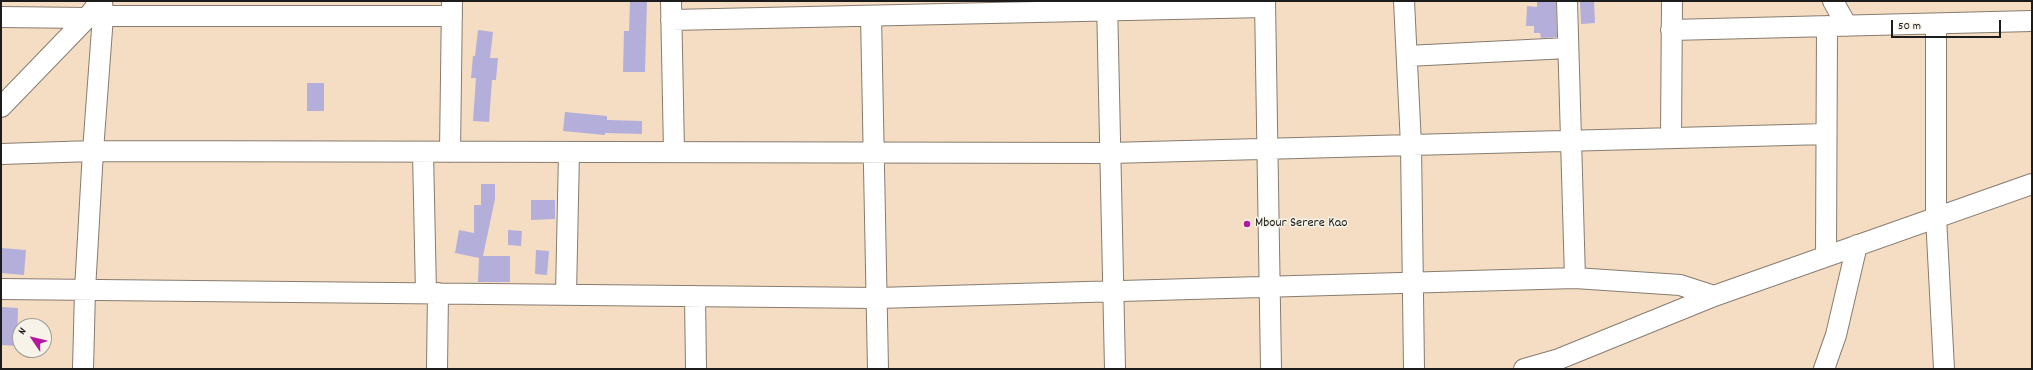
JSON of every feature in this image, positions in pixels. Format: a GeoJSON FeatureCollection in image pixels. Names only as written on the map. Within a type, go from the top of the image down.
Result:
{"type":"FeatureCollection","features":[{"type":"Feature","properties":{"kind":"street"},"geometry":{"type":"LineString","coordinates":[[1404,1],[1411,145],[1414,369]]}},
{"type":"Feature","properties":{"kind":"street"},"geometry":{"type":"LineString","coordinates":[[1567,1],[1575,278]]}},
{"type":"Feature","properties":{"kind":"street"},"geometry":{"type":"LineString","coordinates":[[1671,138],[1672,1]]}},
{"type":"Feature","properties":{"kind":"street"},"geometry":{"type":"LineString","coordinates":[[1833,1],[1847,26]]}},
{"type":"Feature","properties":{"kind":"street"},"geometry":{"type":"LineString","coordinates":[[674,152],[671,10],[800,9],[871,16],[947,7],[1265,4],[1271,369]]}},
{"type":"Feature","properties":{"kind":"street"},"geometry":{"type":"LineString","coordinates":[[1107,6],[1115,369]]}},
{"type":"Feature","properties":{"kind":"street"},"geometry":{"type":"LineString","coordinates":[[1,107],[98,9]]}},
{"type":"Feature","properties":{"kind":"street"},"geometry":{"type":"LineString","coordinates":[[83,369],[85,290],[93,151],[98,9]]}},
{"type":"Feature","properties":{"kind":"street"},"geometry":{"type":"LineString","coordinates":[[1,17],[98,9],[452,9],[450,152]]}},
{"type":"Feature","properties":{"kind":"street"},"geometry":{"type":"LineString","coordinates":[[871,16],[878,369]]}},
{"type":"Feature","properties":{"kind":"street"},"geometry":{"type":"LineString","coordinates":[[1672,30],[2032,21]]}},
{"type":"Feature","properties":{"kind":"street"},"geometry":{"type":"LineString","coordinates":[[1936,24],[1936,217],[1944,369]]}},
{"type":"Feature","properties":{"kind":"street"},"geometry":{"type":"LineString","coordinates":[[1826,26],[1826,255]]}},
{"type":"Feature","properties":{"kind":"street"},"geometry":{"type":"LineString","coordinates":[[1407,56],[1568,48]]}},
{"type":"Feature","properties":{"kind":"street"},"geometry":{"type":"LineString","coordinates":[[1,154],[93,151],[1110,153],[1826,134]]}},
{"type":"Feature","properties":{"kind":"street"},"geometry":{"type":"LineString","coordinates":[[424,152],[437,369]]}},
{"type":"Feature","properties":{"kind":"street"},"geometry":{"type":"LineString","coordinates":[[566,294],[568,152]]}},
{"type":"Feature","properties":{"kind":"street"},"geometry":{"type":"LineString","coordinates":[[1524,369],[1559,364],[1714,296],[1826,255],[2032,184]]}},
{"type":"Feature","properties":{"kind":"street"},"geometry":{"type":"LineString","coordinates":[[1824,369],[1836,335],[1857,245]]}},
{"type":"Feature","properties":{"kind":"street"},"geometry":{"type":"LineString","coordinates":[[1,289],[877,298],[1575,278],[1680,285],[1714,296]]}},
{"type":"Feature","properties":{"kind":"street"},"geometry":{"type":"LineString","coordinates":[[694,296],[696,369]]}},
{"type":"Feature","properties":{"kind":"building"},"geometry":{"type":"Polygon","coordinates":[[[630,1],[647,1],[645,72],[623,72],[624,31],[629,31],[630,1]]]}},
{"type":"Feature","properties":{"kind":"building"},"geometry":{"type":"Polygon","coordinates":[[[1537,1],[1556,1],[1557,37],[1541,38],[1540,33],[1534,33],[1534,26],[1526,26],[1527,6],[1537,7],[1537,1]]]}},
{"type":"Feature","properties":{"kind":"building"},"geometry":{"type":"Polygon","coordinates":[[[1580,1],[1594,1],[1595,23],[1581,24],[1580,1]]]}},
{"type":"Feature","properties":{"kind":"building"},"geometry":{"type":"Polygon","coordinates":[[[478,30],[493,32],[490,58],[498,58],[496,80],[492,80],[489,122],[473,121],[476,78],[471,78],[478,30]]]}},
{"type":"Feature","properties":{"kind":"building"},"geometry":{"type":"Polygon","coordinates":[[[307,83],[324,83],[324,111],[307,111],[307,83]]]}},
{"type":"Feature","properties":{"kind":"building"},"geometry":{"type":"Polygon","coordinates":[[[565,112],[607,116],[607,120],[642,121],[642,134],[605,133],[605,135],[563,131],[565,112]]]}},
{"type":"Feature","properties":{"kind":"building"},"geometry":{"type":"Polygon","coordinates":[[[481,184],[495,184],[495,199],[483,256],[510,256],[510,282],[478,282],[479,258],[455,253],[459,230],[474,233],[474,205],[481,205],[481,184]]]}},
{"type":"Feature","properties":{"kind":"building"},"geometry":{"type":"Polygon","coordinates":[[[531,200],[555,200],[555,219],[531,220],[531,200]]]}},
{"type":"Feature","properties":{"kind":"building"},"geometry":{"type":"Polygon","coordinates":[[[508,230],[522,231],[521,246],[508,245],[508,230]]]}},
{"type":"Feature","properties":{"kind":"building"},"geometry":{"type":"Polygon","coordinates":[[[1,248],[26,250],[24,275],[1,273],[1,248]]]}},
{"type":"Feature","properties":{"kind":"building"},"geometry":{"type":"Polygon","coordinates":[[[536,250],[549,251],[547,275],[535,274],[536,250]]]}},
{"type":"Feature","properties":{"kind":"building"},"geometry":{"type":"Polygon","coordinates":[[[1,307],[18,308],[18,318],[12,318],[12,346],[1,345],[1,307]]]}},
{"type":"Feature","properties":{"kind":"place","name":"Mbour Serere Kao"},"geometry":{"type":"Point","coordinates":[1247,224]}}]}
